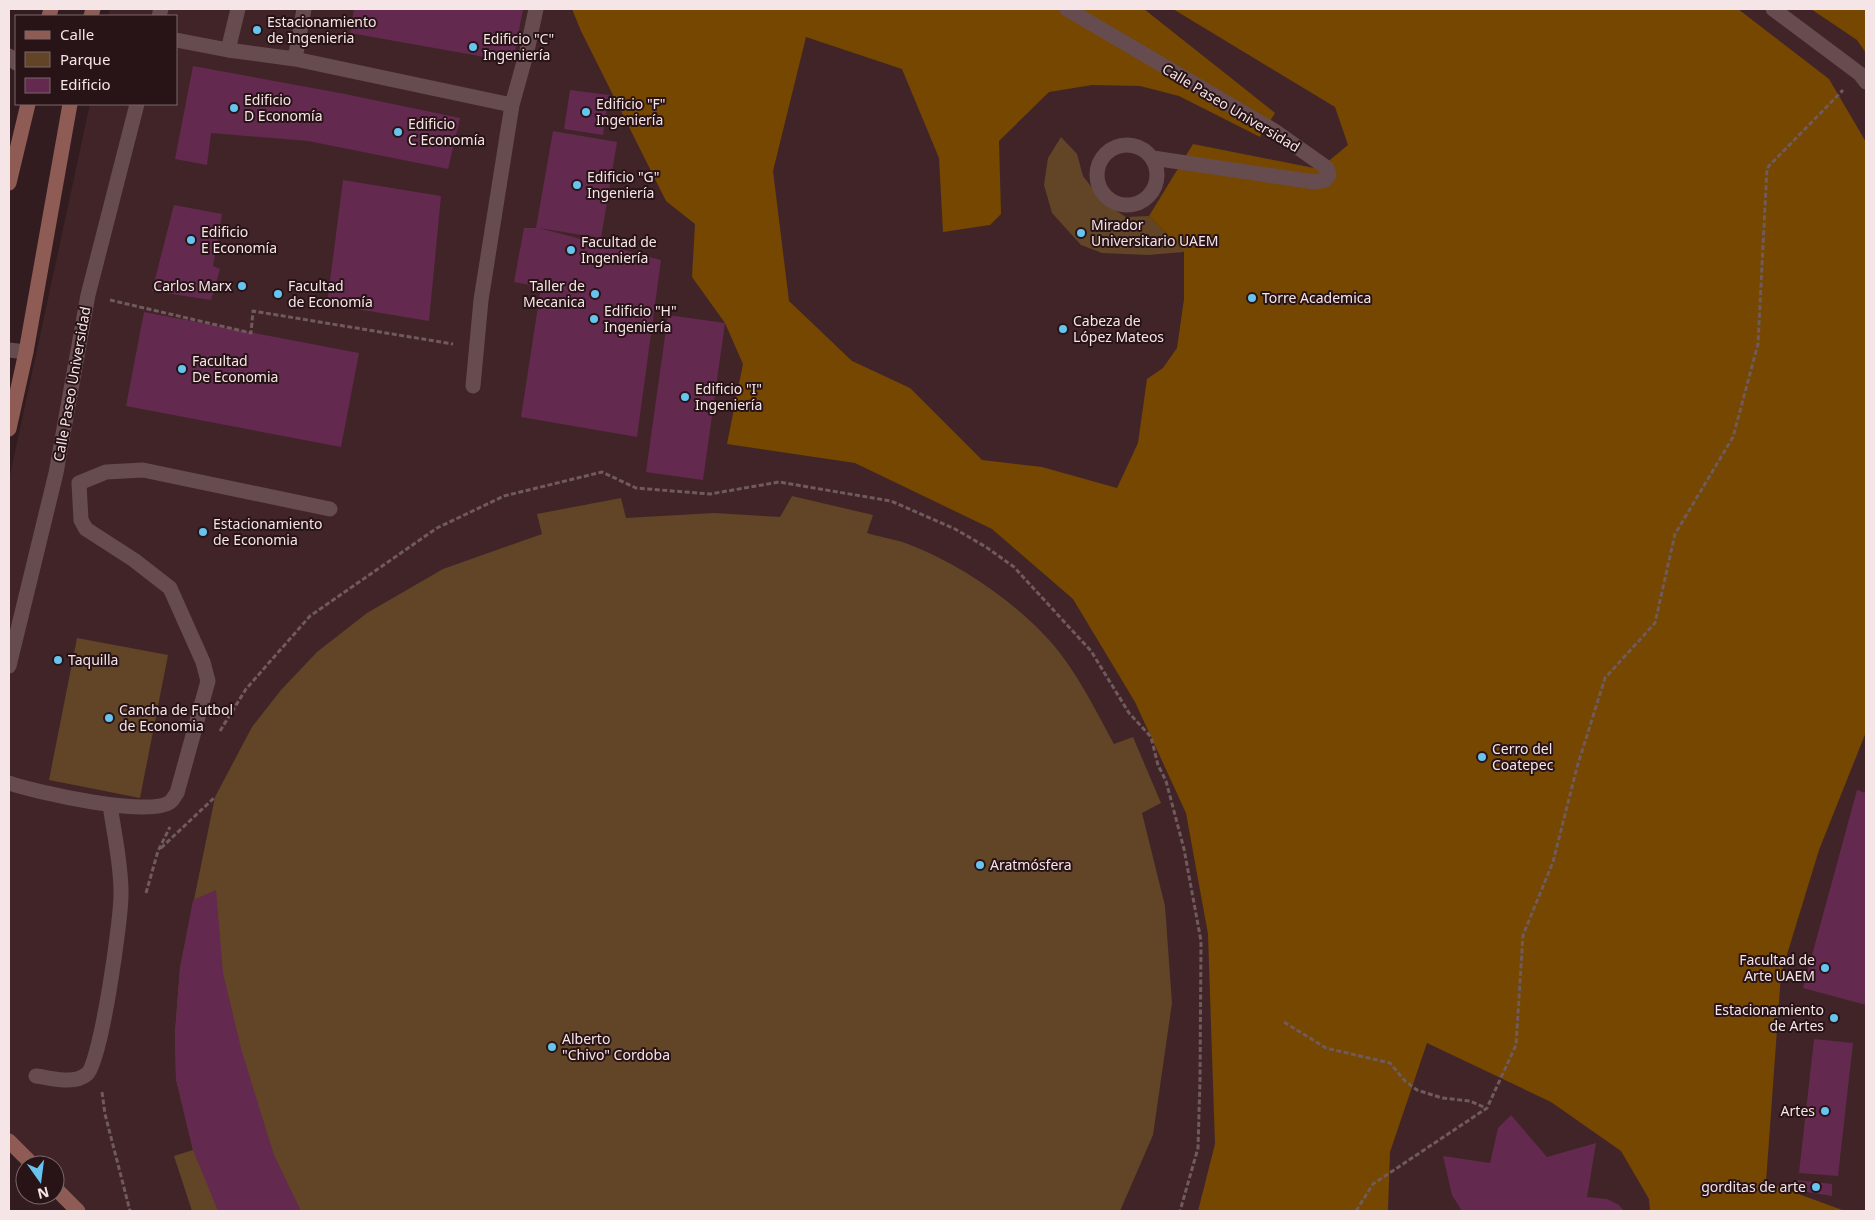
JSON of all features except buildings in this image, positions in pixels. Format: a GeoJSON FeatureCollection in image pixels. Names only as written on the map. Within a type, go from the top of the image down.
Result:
{"type":"FeatureCollection","features":[{"type":"Feature","properties":{"kind":"street"},"geometry":{"type":"LineString","coordinates":[[228,50],[238,9]]}},
{"type":"Feature","properties":{"kind":"street"},"geometry":{"type":"LineString","coordinates":[[295,59],[304,9]]}},
{"type":"Feature","properties":{"kind":"street"},"geometry":{"type":"LineString","coordinates":[[473,386],[481,300],[512,104],[527,51],[536,9]]}},
{"type":"Feature","properties":{"kind":"street","name":"Calle Paseo Universidad"},"geometry":{"type":"LineString","coordinates":[[1067,9],[1272,130],[1327,168],[1329,175],[1325,180],[1314,182],[1153,158]]}},
{"type":"Feature","properties":{"kind":"street"},"geometry":{"type":"LineString","coordinates":[[1773,9],[1863,78]]}},
{"type":"Feature","properties":{"kind":"street"},"geometry":{"type":"LineString","coordinates":[[178,40],[228,50],[295,59],[512,104]]}},
{"type":"Feature","properties":{"kind":"street"},"geometry":{"type":"LineString","coordinates":[[9,183],[28,105]]}},
{"type":"Feature","properties":{"kind":"street"},"geometry":{"type":"LineString","coordinates":[[9,429],[13,385],[26,352],[70,105]]}},
{"type":"Feature","properties":{"kind":"street","name":"Calle Paseo Universidad"},"geometry":{"type":"LineString","coordinates":[[9,666],[56,473],[88,295],[137,105]]}},
{"type":"Feature","properties":{"kind":"street"},"geometry":{"type":"LineString","coordinates":[[1128,145],[1146,151],[1153,158],[1157,178],[1154,188],[1141,202],[1131,205],[1121,204],[1111,200],[1098,185],[1098,166],[1102,157],[1110,150],[1128,145]]}},
{"type":"Feature","properties":{"kind":"street"},"geometry":{"type":"LineString","coordinates":[[9,350],[26,352]]}},
{"type":"Feature","properties":{"kind":"street"},"geometry":{"type":"LineString","coordinates":[[56,473],[79,483],[106,472],[143,470],[330,509]]}},
{"type":"Feature","properties":{"kind":"street"},"geometry":{"type":"LineString","coordinates":[[9,783],[63,798],[110,805],[158,806],[170,802],[177,793],[208,681],[203,662],[170,588],[134,560],[86,529],[81,520],[79,483]]}},
{"type":"Feature","properties":{"kind":"street"},"geometry":{"type":"LineString","coordinates":[[36,1076],[73,1081],[81,1079],[89,1073],[96,1058],[104,1027],[122,892],[110,805]]}},
{"type":"Feature","properties":{"kind":"street"},"geometry":{"type":"LineString","coordinates":[[9,1141],[23,1155]]}},
{"type":"Feature","properties":{"kind":"street"},"geometry":{"type":"LineString","coordinates":[[65,1198],[78,1211]]}},
{"type":"Feature","properties":{"kind":"path"},"geometry":{"type":"LineString","coordinates":[[1356,1211],[1373,1184],[1487,1108],[1516,1045],[1523,935],[1553,862],[1577,767],[1605,678],[1655,623],[1676,534],[1734,437],[1758,344],[1767,168],[1863,78]]}},
{"type":"Feature","properties":{"kind":"path"},"geometry":{"type":"LineString","coordinates":[[88,295],[252,332],[253,311],[429,341]]}},
{"type":"Feature","properties":{"kind":"path"},"geometry":{"type":"LineString","coordinates":[[217,735],[246,688],[310,616],[437,528],[504,496],[602,472],[636,488],[710,494],[779,482],[891,501],[955,529],[986,547],[1014,567],[1091,651],[1129,713],[1151,737],[1158,766],[1166,781],[1184,849],[1201,940],[1198,1148],[1180,1211]]}},
{"type":"Feature","properties":{"kind":"path"},"geometry":{"type":"LineString","coordinates":[[158,851],[215,797]]}},
{"type":"Feature","properties":{"kind":"path"},"geometry":{"type":"LineString","coordinates":[[143,902],[158,851],[172,821]]}},
{"type":"Feature","properties":{"kind":"path"},"geometry":{"type":"LineString","coordinates":[[1284,1022],[1326,1048],[1390,1063],[1405,1081],[1418,1090],[1442,1098],[1470,1100],[1487,1108]]}},
{"type":"Feature","properties":{"kind":"path"},"geometry":{"type":"LineString","coordinates":[[102,1085],[105,1114],[130,1211]]}},
{"type":"Feature","properties":{"kind":"shaded area"},"geometry":{"type":"Polygon","coordinates":[[[110,9],[1866,9],[1866,1211],[82,1211],[65,1195],[65,1155],[24,1155],[9,1140],[9,480],[90,105],[178,105],[178,15],[108,15],[110,9]]]}},
{"type":"Feature","properties":{"kind":"shaded area"},"geometry":{"type":"Polygon","coordinates":[[[572,9],[1144,9],[1275,113],[1260,137],[1179,96],[1140,86],[1092,85],[1049,92],[999,141],[1001,214],[990,225],[943,232],[939,158],[902,69],[806,37],[773,171],[789,301],[852,361],[910,388],[982,460],[1042,467],[1117,488],[1138,443],[1147,379],[1163,368],[1177,348],[1184,299],[1184,252],[1149,216],[1193,144],[1319,169],[1348,145],[1335,107],[1173,9],[1738,9],[1829,79],[1866,142],[1866,732],[1819,850],[1781,974],[1766,1182],[1845,1211],[1650,1211],[1649,1199],[1621,1151],[1551,1102],[1427,1043],[1390,1152],[1388,1211],[1198,1211],[1215,1144],[1208,934],[1186,813],[1135,702],[1073,599],[992,529],[855,463],[727,444],[743,364],[725,323],[692,277],[695,224],[666,201],[581,31],[572,9]]]}},
{"type":"Feature","properties":{"kind":"shaded area"},"geometry":{"type":"Polygon","coordinates":[[[1811,9],[1866,9],[1866,53],[1857,40],[1811,9]]]}},
{"type":"Feature","properties":{"kind":"green space"},"geometry":{"type":"Polygon","coordinates":[[[1061,137],[1077,154],[1083,176],[1104,203],[1126,217],[1149,216],[1184,252],[1148,255],[1102,253],[1081,245],[1052,213],[1044,185],[1048,158],[1061,137]]]}},
{"type":"Feature","properties":{"kind":"green space"},"geometry":{"type":"Polygon","coordinates":[[[792,496],[873,515],[867,533],[903,542],[927,552],[984,584],[1034,625],[1059,651],[1084,690],[1114,744],[1133,737],[1161,803],[1142,813],[1165,906],[1172,1003],[1153,1135],[1120,1211],[192,1211],[174,1156],[193,1150],[176,1079],[175,1033],[180,968],[215,797],[252,727],[281,690],[317,652],[367,613],[443,569],[542,534],[537,514],[621,498],[626,518],[714,513],[780,517],[792,496]]]}},
{"type":"Feature","properties":{"kind":"green space","name":"Cancha de Futbol de Economia"},"geometry":{"type":"Polygon","coordinates":[[[77,638],[168,655],[140,798],[49,780],[77,638]]]}},
{"type":"Feature","properties":{"kind":"place","name":"Estacionamiento de Ingenieria"},"geometry":{"type":"Point","coordinates":[257,30]}},
{"type":"Feature","properties":{"kind":"place","name":"Edificio \"C\" Ingeniería"},"geometry":{"type":"Point","coordinates":[473,47]}},
{"type":"Feature","properties":{"kind":"place","name":"Edificio D Economía"},"geometry":{"type":"Point","coordinates":[234,108]}},
{"type":"Feature","properties":{"kind":"place","name":"Edificio \"F\" Ingeniería"},"geometry":{"type":"Point","coordinates":[586,112]}},
{"type":"Feature","properties":{"kind":"place","name":"Edificio C Economía"},"geometry":{"type":"Point","coordinates":[398,132]}},
{"type":"Feature","properties":{"kind":"place","name":"Edificio \"G\" Ingeniería"},"geometry":{"type":"Point","coordinates":[577,185]}},
{"type":"Feature","properties":{"kind":"place","name":"Mirador Universitario UAEM"},"geometry":{"type":"Point","coordinates":[1081,233]}},
{"type":"Feature","properties":{"kind":"place","name":"Edificio E Economía"},"geometry":{"type":"Point","coordinates":[191,240]}},
{"type":"Feature","properties":{"kind":"place","name":"Facultad de Ingeniería"},"geometry":{"type":"Point","coordinates":[571,250]}},
{"type":"Feature","properties":{"kind":"place","name":"Carlos Marx"},"geometry":{"type":"Point","coordinates":[242,286]}},
{"type":"Feature","properties":{"kind":"place","name":"Facultad de Economía"},"geometry":{"type":"Point","coordinates":[278,294]}},
{"type":"Feature","properties":{"kind":"place","name":"Taller de Mecanica"},"geometry":{"type":"Point","coordinates":[595,294]}},
{"type":"Feature","properties":{"kind":"place","name":"Torre Academica"},"geometry":{"type":"Point","coordinates":[1252,298]}},
{"type":"Feature","properties":{"kind":"place","name":"Edificio \"H\" Ingeniería"},"geometry":{"type":"Point","coordinates":[594,319]}},
{"type":"Feature","properties":{"kind":"place","name":"Cabeza de López Mateos"},"geometry":{"type":"Point","coordinates":[1063,329]}},
{"type":"Feature","properties":{"kind":"place","name":"Facultad De Economia"},"geometry":{"type":"Point","coordinates":[182,369]}},
{"type":"Feature","properties":{"kind":"place","name":"Edificio \"I\" Ingeniería"},"geometry":{"type":"Point","coordinates":[685,397]}},
{"type":"Feature","properties":{"kind":"place","name":"Estacionamiento de Economia"},"geometry":{"type":"Point","coordinates":[203,532]}},
{"type":"Feature","properties":{"kind":"place","name":"Taquilla"},"geometry":{"type":"Point","coordinates":[58,660]}},
{"type":"Feature","properties":{"kind":"place","name":"Cancha de Futbol de Economia"},"geometry":{"type":"Point","coordinates":[109,718]}},
{"type":"Feature","properties":{"kind":"place","name":"Cerro del Coatepec"},"geometry":{"type":"Point","coordinates":[1482,757]}},
{"type":"Feature","properties":{"kind":"place","name":"Aratmósfera"},"geometry":{"type":"Point","coordinates":[980,865]}},
{"type":"Feature","properties":{"kind":"place","name":"Facultad de Arte UAEM"},"geometry":{"type":"Point","coordinates":[1825,968]}},
{"type":"Feature","properties":{"kind":"place","name":"Estacionamiento de Artes"},"geometry":{"type":"Point","coordinates":[1834,1018]}},
{"type":"Feature","properties":{"kind":"place","name":"Alberto \"Chivo\" Cordoba"},"geometry":{"type":"Point","coordinates":[552,1047]}},
{"type":"Feature","properties":{"kind":"place","name":"Artes"},"geometry":{"type":"Point","coordinates":[1825,1111]}},
{"type":"Feature","properties":{"kind":"place","name":"gorditas de arte"},"geometry":{"type":"Point","coordinates":[1816,1187]}}]}
